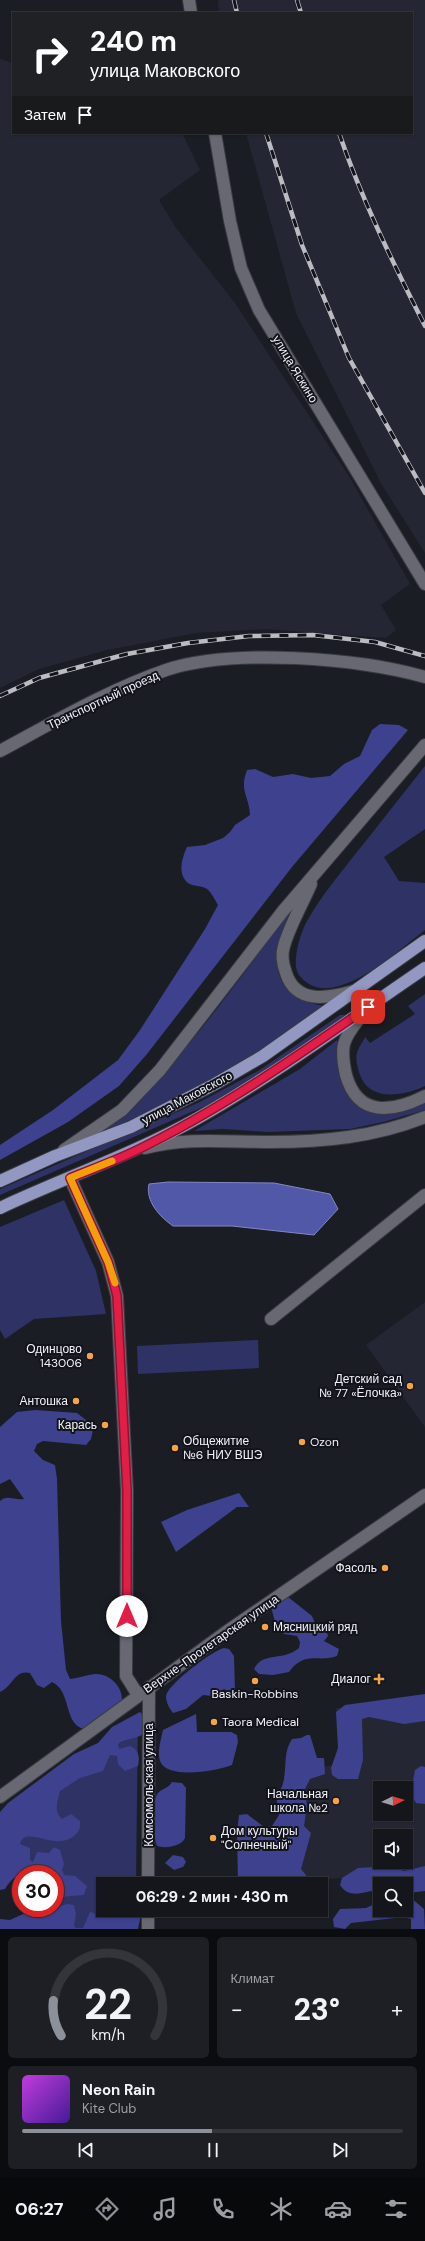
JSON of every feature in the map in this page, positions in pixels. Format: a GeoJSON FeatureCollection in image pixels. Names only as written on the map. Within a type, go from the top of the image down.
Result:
{"type":"FeatureCollection","features":[{"type":"Feature","properties":{"kind":"main road","name":"улица Маковского"},"geometry":{"type":"LineString","coordinates":[[0,1181],[56,1156],[131,1127],[214,1084],[263,1056],[360,989],[425,941]]}},
{"type":"Feature","properties":{"kind":"main road","name":"улица Маковского"},"geometry":{"type":"LineString","coordinates":[[0,1208],[135,1151],[198,1118],[274,1072],[425,968]]}},
{"type":"Feature","properties":{"kind":"street"},"geometry":{"type":"LineString","coordinates":[[188,0],[191,12]]}},
{"type":"Feature","properties":{"kind":"street","name":"улица Яскино"},"geometry":{"type":"LineString","coordinates":[[216,134],[230,221],[241,268],[259,310],[425,584]]}},
{"type":"Feature","properties":{"kind":"street","name":"Транспортный проезд"},"geometry":{"type":"LineString","coordinates":[[0,752],[122,688],[162,671],[182,666],[226,659],[287,658],[346,662],[401,670],[425,676]]}},
{"type":"Feature","properties":{"kind":"street"},"geometry":{"type":"LineString","coordinates":[[56,1156],[122,1110],[142,1090],[164,1064],[283,910],[425,745]]}},
{"type":"Feature","properties":{"kind":"street"},"geometry":{"type":"LineString","coordinates":[[317,872],[290,928],[283,948],[283,962],[287,976],[295,989],[316,998],[334,997],[360,989]]}},
{"type":"Feature","properties":{"kind":"street"},"geometry":{"type":"LineString","coordinates":[[368,1007],[352,1028],[344,1044],[345,1071],[353,1091],[360,1100],[380,1109],[404,1105],[425,1096]]}},
{"type":"Feature","properties":{"kind":"street"},"geometry":{"type":"LineString","coordinates":[[135,1151],[181,1141],[289,1142],[337,1139],[388,1130],[425,1117]]}},
{"type":"Feature","properties":{"kind":"street"},"geometry":{"type":"LineString","coordinates":[[70,1178],[88,1215],[114,1278],[117,1296],[117,1324],[127,1491],[126,1676],[138,1695]]}},
{"type":"Feature","properties":{"kind":"street"},"geometry":{"type":"LineString","coordinates":[[270,1319],[425,1195]]}},
{"type":"Feature","properties":{"kind":"street","name":"Верхне-Пролетарская улица"},"geometry":{"type":"LineString","coordinates":[[0,1797],[149,1687],[425,1495]]}},
{"type":"Feature","properties":{"kind":"street","name":"Комсомольская улица"},"geometry":{"type":"LineString","coordinates":[[148,1877],[149,1687]]}},
{"type":"Feature","properties":{"kind":"street"},"geometry":{"type":"LineString","coordinates":[[148,1917],[148,1929]]}},
{"type":"Feature","properties":{"kind":"shaded area"},"geometry":{"type":"Polygon","coordinates":[[[218,0],[425,0],[425,553],[382,485],[296,313],[246,134],[413,134],[413,12],[219,12],[218,0]]]}},
{"type":"Feature","properties":{"kind":"shaded area"},"geometry":{"type":"Polygon","coordinates":[[[0,59],[12,63],[12,134],[182,134],[200,170],[159,200],[176,228],[235,303],[350,478],[410,584],[381,605],[396,630],[386,638],[265,629],[196,633],[107,650],[39,669],[0,688],[0,59]]]}},
{"type":"Feature","properties":{"kind":"shaded area"},"geometry":{"type":"Polygon","coordinates":[[[380,724],[399,725],[408,730],[292,867],[147,1054],[119,1086],[68,1122],[0,1160],[0,1145],[53,1110],[118,1060],[140,1030],[205,929],[218,905],[207,889],[188,883],[182,875],[184,856],[187,847],[205,845],[223,838],[235,825],[250,815],[244,788],[247,770],[255,769],[273,777],[293,774],[311,778],[330,776],[344,764],[360,756],[372,730],[380,724]]]}},
{"type":"Feature","properties":{"kind":"shaded area"},"geometry":{"type":"Polygon","coordinates":[[[425,766],[425,829],[384,857],[399,881],[425,883],[425,930],[381,964],[364,975],[345,984],[328,988],[312,986],[299,975],[296,964],[297,949],[306,923],[330,886],[425,766]]]}},
{"type":"Feature","properties":{"kind":"shaded area"},"geometry":{"type":"Polygon","coordinates":[[[292,909],[280,941],[277,956],[278,970],[282,982],[291,993],[305,1001],[324,1006],[259,1053],[187,1092],[95,1137],[124,1113],[176,1058],[224,1000],[292,909]]]}},
{"type":"Feature","properties":{"kind":"shaded area"},"geometry":{"type":"Polygon","coordinates":[[[425,994],[425,1086],[417,1090],[398,1094],[379,1093],[371,1090],[365,1084],[360,1075],[356,1055],[365,1037],[370,1043],[415,1014],[408,1006],[425,994]]]}},
{"type":"Feature","properties":{"kind":"shaded area"},"geometry":{"type":"Polygon","coordinates":[[[340,1015],[344,1015],[345,1019],[259,1076],[203,1107],[0,1195],[0,1189],[200,1102],[258,1071],[340,1015]]]}},
{"type":"Feature","properties":{"kind":"shaded area"},"geometry":{"type":"Polygon","coordinates":[[[337,1040],[339,1063],[343,1078],[366,1109],[425,1101],[425,1110],[383,1122],[350,1129],[267,1132],[223,1129],[194,1131],[300,1069],[337,1040]]]}},
{"type":"Feature","properties":{"kind":"shaded area"},"geometry":{"type":"Polygon","coordinates":[[[168,1182],[274,1183],[330,1194],[338,1209],[314,1235],[232,1226],[173,1226],[163,1218],[155,1208],[151,1202],[148,1190],[149,1184],[168,1182]]]}},
{"type":"Feature","properties":{"kind":"shaded area"},"geometry":{"type":"Polygon","coordinates":[[[64,1200],[96,1271],[106,1314],[34,1319],[5,1339],[0,1330],[0,1227],[64,1200]]]}},
{"type":"Feature","properties":{"kind":"shaded area","name":"Детский сад № 77 «Ёлочка»"},"geometry":{"type":"Polygon","coordinates":[[[425,1302],[425,1427],[366,1345],[425,1302]]]}},
{"type":"Feature","properties":{"kind":"shaded area"},"geometry":{"type":"Polygon","coordinates":[[[258,1340],[259,1368],[138,1374],[137,1346],[258,1340]]]}},
{"type":"Feature","properties":{"kind":"shaded area"},"geometry":{"type":"Polygon","coordinates":[[[35,1410],[77,1413],[91,1424],[93,1430],[91,1439],[86,1445],[43,1441],[37,1444],[34,1451],[43,1460],[55,1465],[57,1479],[61,1621],[66,1670],[70,1679],[95,1674],[107,1676],[112,1679],[119,1688],[122,1699],[121,1705],[84,1729],[77,1726],[73,1721],[62,1692],[58,1686],[52,1682],[44,1688],[37,1685],[30,1673],[25,1672],[17,1676],[0,1692],[0,1501],[5,1498],[24,1499],[10,1479],[0,1484],[0,1427],[17,1412],[35,1410]]]}},
{"type":"Feature","properties":{"kind":"shaded area"},"geometry":{"type":"Polygon","coordinates":[[[239,1493],[249,1507],[237,1507],[176,1552],[161,1522],[187,1510],[239,1493]]]}},
{"type":"Feature","properties":{"kind":"shaded area"},"geometry":{"type":"Polygon","coordinates":[[[288,1597],[312,1616],[318,1630],[326,1629],[328,1636],[324,1641],[339,1649],[337,1656],[330,1658],[306,1659],[295,1665],[289,1672],[273,1675],[259,1674],[254,1669],[262,1660],[286,1655],[299,1648],[300,1642],[297,1636],[284,1634],[277,1629],[271,1607],[282,1598],[288,1597]]]}},
{"type":"Feature","properties":{"kind":"shaded area"},"geometry":{"type":"Polygon","coordinates":[[[224,1648],[229,1649],[234,1656],[235,1692],[230,1692],[224,1689],[212,1696],[203,1695],[186,1709],[173,1713],[169,1707],[166,1696],[174,1684],[201,1661],[218,1650],[224,1648]]]}},
{"type":"Feature","properties":{"kind":"shaded area"},"geometry":{"type":"Polygon","coordinates":[[[425,1694],[425,1721],[404,1724],[369,1717],[362,1719],[363,1760],[358,1779],[338,1779],[332,1775],[331,1768],[338,1748],[336,1712],[345,1705],[425,1694]]]}},
{"type":"Feature","properties":{"kind":"shaded area","name":"Начальная школа №2"},"geometry":{"type":"Polygon","coordinates":[[[336,1708],[425,1708],[425,1875],[328,1879],[328,1877],[294,1877],[291,1769],[340,1765],[336,1708]]]}},
{"type":"Feature","properties":{"kind":"shaded area"},"geometry":{"type":"Polygon","coordinates":[[[140,1712],[144,1716],[143,1734],[118,1744],[119,1749],[130,1746],[135,1749],[139,1757],[138,1766],[125,1771],[118,1764],[117,1756],[110,1755],[103,1771],[80,1778],[60,1791],[57,1805],[59,1816],[62,1819],[71,1814],[80,1821],[80,1827],[77,1833],[69,1839],[61,1841],[52,1841],[36,1837],[23,1838],[20,1844],[30,1848],[30,1860],[33,1862],[37,1852],[49,1853],[54,1847],[60,1850],[64,1865],[12,1865],[12,1880],[5,1889],[0,1890],[0,1812],[8,1803],[74,1754],[98,1743],[112,1727],[140,1712]]]}},
{"type":"Feature","properties":{"kind":"shaded area"},"geometry":{"type":"Polygon","coordinates":[[[196,1714],[197,1732],[231,1732],[237,1735],[238,1742],[232,1765],[215,1770],[193,1772],[182,1772],[164,1767],[159,1757],[160,1741],[163,1730],[196,1714]]]}},
{"type":"Feature","properties":{"kind":"shaded area"},"geometry":{"type":"Polygon","coordinates":[[[138,1717],[136,1877],[96,1877],[96,1917],[136,1917],[136,1929],[48,1929],[52,1917],[64,1917],[64,1865],[14,1865],[0,1822],[138,1717]]]}},
{"type":"Feature","properties":{"kind":"shaded area"},"geometry":{"type":"Polygon","coordinates":[[[310,1735],[317,1758],[324,1758],[325,1774],[310,1779],[305,1789],[307,1806],[304,1826],[311,1833],[301,1869],[306,1877],[238,1877],[237,1832],[239,1815],[247,1814],[264,1827],[272,1826],[279,1815],[276,1796],[281,1790],[283,1783],[288,1746],[292,1739],[310,1735]]]}},
{"type":"Feature","properties":{"kind":"shaded area"},"geometry":{"type":"Polygon","coordinates":[[[421,1766],[425,1767],[425,1804],[416,1803],[414,1799],[413,1783],[415,1770],[421,1766]]]}},
{"type":"Feature","properties":{"kind":"shaded area"},"geometry":{"type":"Polygon","coordinates":[[[172,1782],[182,1783],[186,1788],[185,1838],[177,1845],[161,1847],[157,1846],[155,1840],[154,1802],[158,1793],[169,1786],[172,1782]]]}},
{"type":"Feature","properties":{"kind":"shaded area"},"geometry":{"type":"Polygon","coordinates":[[[173,1855],[183,1857],[186,1862],[183,1867],[174,1870],[165,1863],[173,1855]]]}},
{"type":"Feature","properties":{"kind":"shaded area"},"geometry":{"type":"Polygon","coordinates":[[[425,1866],[425,1891],[413,1892],[413,1877],[373,1877],[373,1892],[371,1891],[354,1894],[346,1891],[340,1885],[342,1878],[358,1868],[373,1867],[373,1869],[398,1869],[404,1871],[425,1866]]]}},
{"type":"Feature","properties":{"kind":"shaded area"},"geometry":{"type":"Polygon","coordinates":[[[64,1875],[75,1876],[87,1886],[84,1895],[64,1897],[64,1875]]]}},
{"type":"Feature","properties":{"kind":"shaded area"},"geometry":{"type":"Polygon","coordinates":[[[413,1900],[424,1909],[425,1929],[411,1929],[411,1919],[404,1917],[413,1917],[413,1900]]]}},
{"type":"Feature","properties":{"kind":"shaded area"},"geometry":{"type":"Polygon","coordinates":[[[67,1904],[74,1905],[76,1914],[74,1926],[76,1928],[83,1928],[90,1912],[96,1914],[96,1917],[141,1917],[138,1929],[0,1929],[0,1919],[10,1920],[16,1917],[64,1917],[64,1905],[67,1904]]]}},
{"type":"Feature","properties":{"kind":"shaded area"},"geometry":{"type":"Polygon","coordinates":[[[373,1905],[373,1917],[404,1917],[351,1923],[345,1929],[334,1927],[333,1919],[340,1909],[366,1908],[373,1905]]]}},
{"type":"Feature","properties":{"kind":"railway"},"geometry":{"type":"LineString","coordinates":[[234,0],[237,12]]}},
{"type":"Feature","properties":{"kind":"railway"},"geometry":{"type":"LineString","coordinates":[[297,0],[301,12]]}},
{"type":"Feature","properties":{"kind":"railway"},"geometry":{"type":"LineString","coordinates":[[266,134],[302,245],[349,358],[425,493]]}},
{"type":"Feature","properties":{"kind":"railway"},"geometry":{"type":"LineString","coordinates":[[339,134],[368,207],[425,326]]}},
{"type":"Feature","properties":{"kind":"railway"},"geometry":{"type":"LineString","coordinates":[[0,696],[39,678],[127,654],[188,643],[249,636],[313,635],[375,642],[425,656]]}},
{"type":"Feature","properties":{"kind":"slow traffic"},"geometry":{"type":"LineString","coordinates":[[112,1161],[70,1178],[88,1215],[108,1262],[115,1283]]}},
{"type":"Feature","properties":{"kind":"place","name":"Одинцово 143006"},"geometry":{"type":"Point","coordinates":[90,1356]}},
{"type":"Feature","properties":{"kind":"place","name":"Детский сад № 77 «Ёлочка»"},"geometry":{"type":"Point","coordinates":[410,1386]}},
{"type":"Feature","properties":{"kind":"place","name":"Антошка"},"geometry":{"type":"Point","coordinates":[76,1401]}},
{"type":"Feature","properties":{"kind":"place","name":"Карась"},"geometry":{"type":"Point","coordinates":[105,1425]}},
{"type":"Feature","properties":{"kind":"place","name":"Ozon"},"geometry":{"type":"Point","coordinates":[302,1442]}},
{"type":"Feature","properties":{"kind":"place","name":"Общежитие №6 НИУ ВШЭ"},"geometry":{"type":"Point","coordinates":[175,1448]}},
{"type":"Feature","properties":{"kind":"place","name":"Фасоль"},"geometry":{"type":"Point","coordinates":[385,1568]}},
{"type":"Feature","properties":{"kind":"place","name":"Мясницкий ряд"},"geometry":{"type":"Point","coordinates":[265,1627]}},
{"type":"Feature","properties":{"kind":"place","name":"Диалог"},"geometry":{"type":"Point","coordinates":[379,1679]}},
{"type":"Feature","properties":{"kind":"place","name":"Baskin-Robbins"},"geometry":{"type":"Point","coordinates":[255,1681]}},
{"type":"Feature","properties":{"kind":"place","name":"Taora Medical"},"geometry":{"type":"Point","coordinates":[214,1722]}},
{"type":"Feature","properties":{"kind":"place","name":"Начальная школа №2"},"geometry":{"type":"Point","coordinates":[336,1801]}},
{"type":"Feature","properties":{"kind":"place","name":"Дом культуры \"Солнечный\""},"geometry":{"type":"Point","coordinates":[213,1838]}},
{"type":"Feature","properties":{"kind":"route"},"geometry":{"type":"LineString","coordinates":[[127,1616],[127,1491],[117,1324],[117,1296],[114,1278],[108,1262],[70,1178],[135,1151],[198,1118],[274,1072],[368,1007]]}}]}
